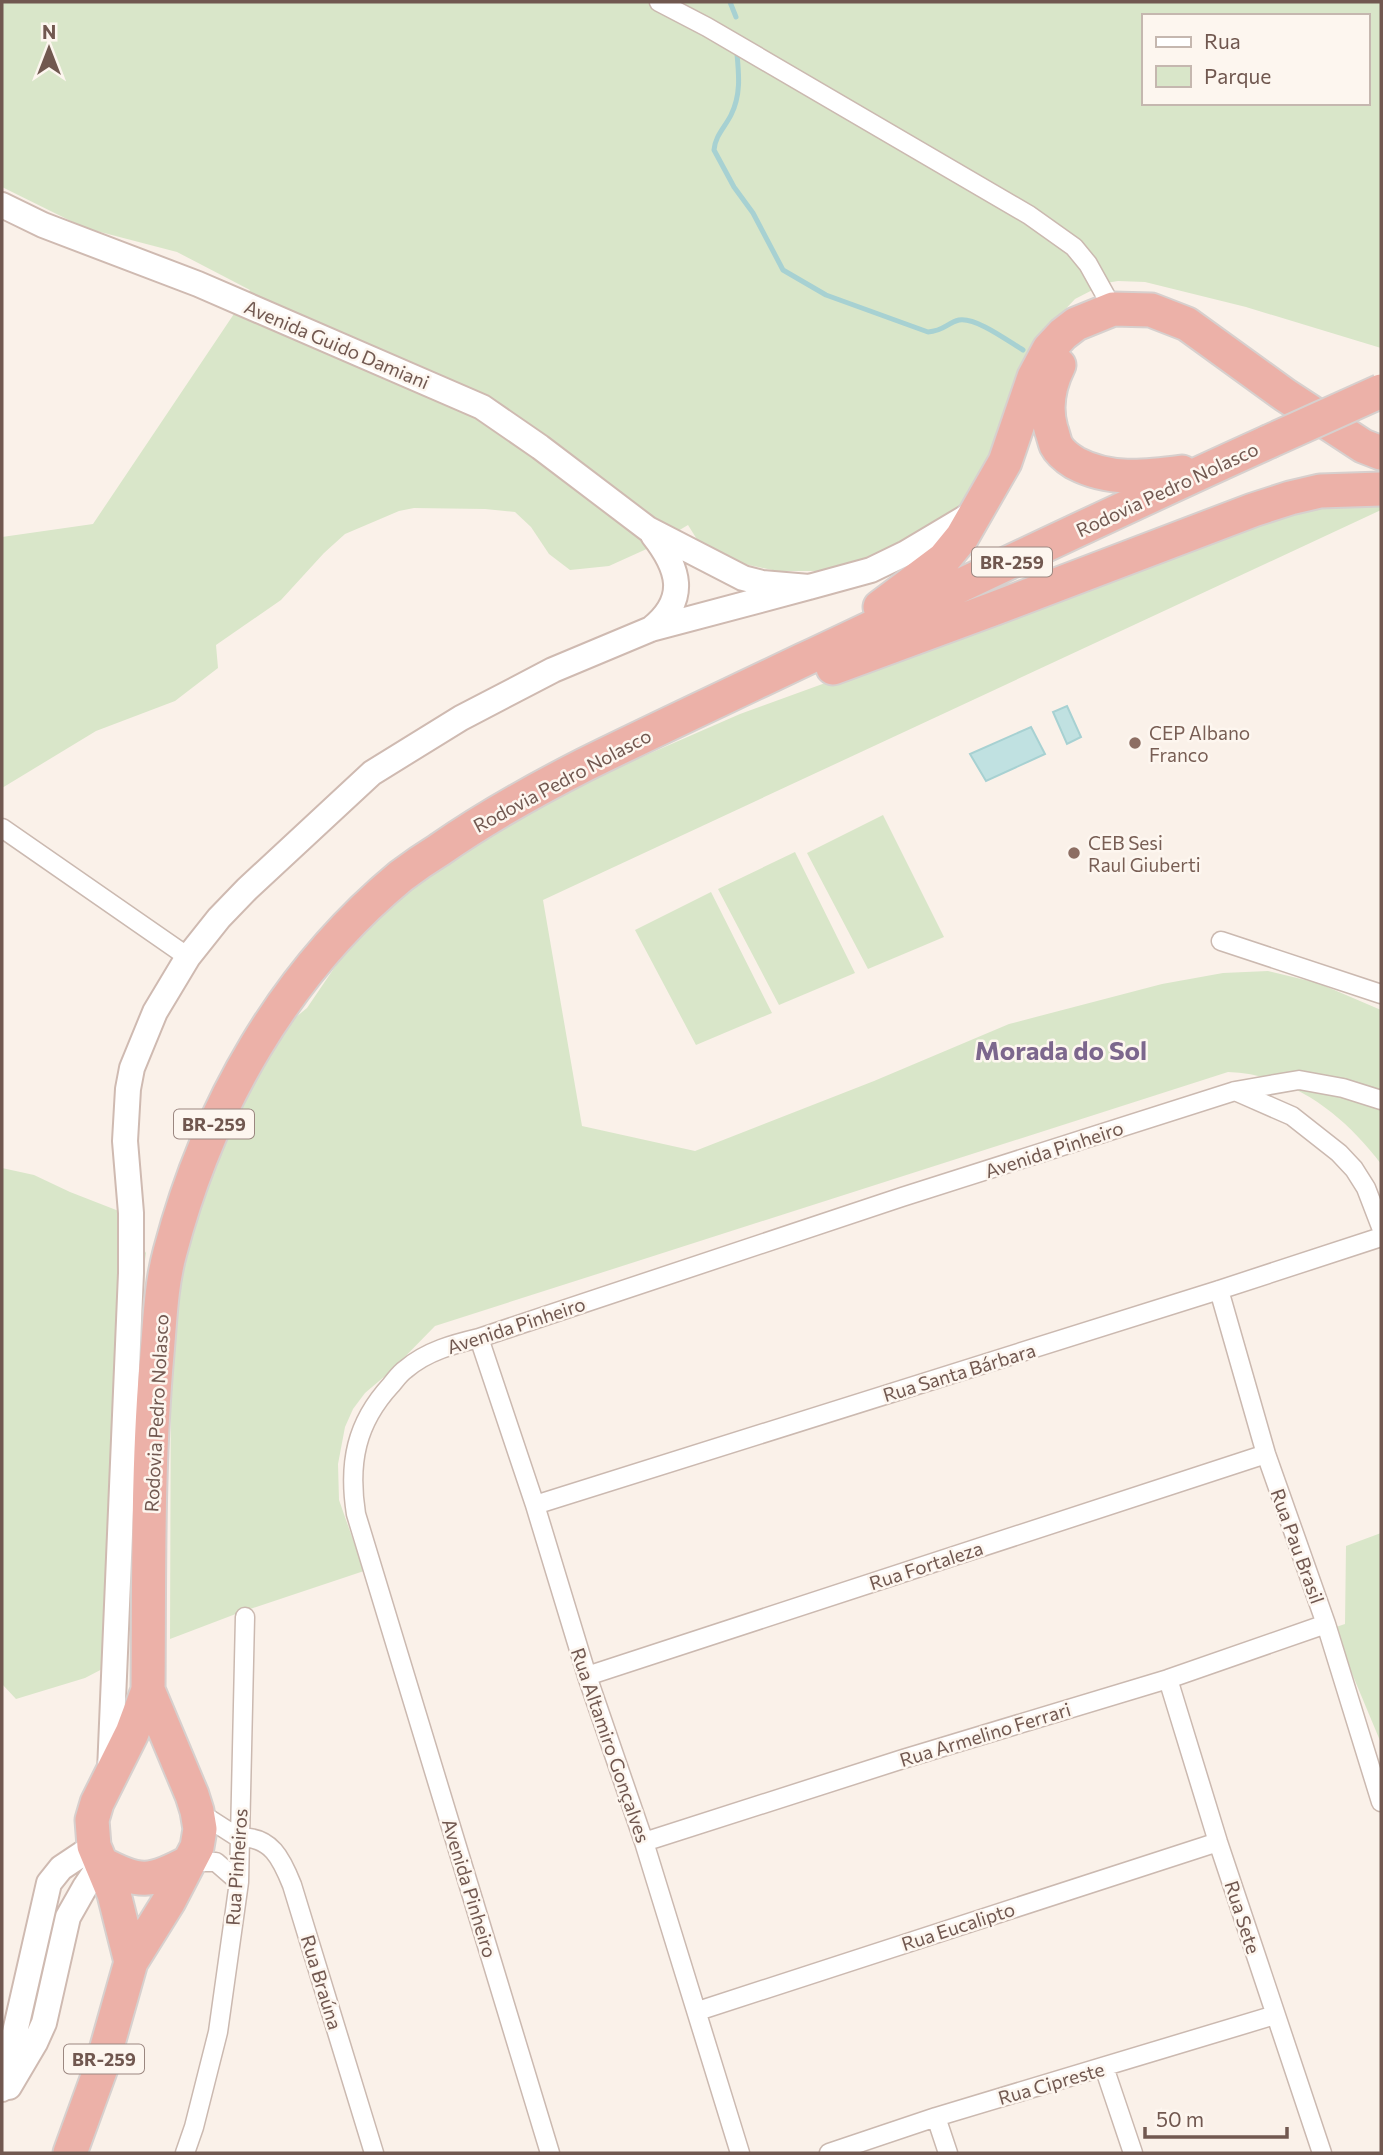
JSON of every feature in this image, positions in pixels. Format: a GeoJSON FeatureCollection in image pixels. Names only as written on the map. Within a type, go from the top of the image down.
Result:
{"type":"FeatureCollection","features":[{"type":"Feature","properties":{"kind":"highway"},"geometry":{"type":"LineString","coordinates":[[816,654],[944,559],[962,537],[1006,462],[1034,377],[1049,349],[1076,324],[1113,309],[1151,310],[1188,324],[1285,396],[1363,446],[1381,453]]}},
{"type":"Feature","properties":{"kind":"highway"},"geometry":{"type":"LineString","coordinates":[[1208,469],[1145,477],[1116,477],[1092,472],[1065,457],[1056,446],[1048,416],[1054,374],[1066,352],[1084,335],[1106,325],[1129,323],[1179,337],[1381,475]]}},
{"type":"Feature","properties":{"kind":"highway","name":"Rodovia Pedro Nolasco"},"geometry":{"type":"LineString","coordinates":[[131,1962],[114,1894],[97,1855],[92,1820],[97,1803],[132,1733],[148,1690],[152,1403],[169,1256],[206,1140],[245,1062],[326,950],[403,874],[475,824],[516,800],[816,654],[1208,469],[1381,391]]}},
{"type":"Feature","properties":{"kind":"highway"},"geometry":{"type":"LineString","coordinates":[[627,744],[1253,510],[1320,491],[1381,489]]}},
{"type":"Feature","properties":{"kind":"highway","name":"Rodovia Pedro Nolasco"},"geometry":{"type":"LineString","coordinates":[[70,2153],[102,2068],[131,1962],[169,1901],[199,1838],[197,1811],[148,1690]]}},
{"type":"Feature","properties":{"kind":"highway"},"geometry":{"type":"LineString","coordinates":[[110,1779],[136,1763],[154,1762],[183,1776]]}},
{"type":"Feature","properties":{"kind":"highway"},"geometry":{"type":"LineString","coordinates":[[97,1855],[132,1878],[160,1877],[189,1863]]}},
{"type":"Feature","properties":{"kind":"street"},"geometry":{"type":"LineString","coordinates":[[659,2],[707,27],[1029,215],[1074,247],[1088,264],[1113,309]]}},
{"type":"Feature","properties":{"kind":"street","name":"Avenida Guido Damiani"},"geometry":{"type":"LineString","coordinates":[[2,205],[43,225],[211,289],[482,407],[540,447],[648,529],[743,578],[762,583],[809,587],[872,570],[906,554],[978,510]]}},
{"type":"Feature","properties":{"kind":"street","name":"Avenida Guido Damiani"},"geometry":{"type":"LineString","coordinates":[[648,529],[669,555],[676,591],[673,607],[663,620],[651,629]]}},
{"type":"Feature","properties":{"kind":"street"},"geometry":{"type":"LineString","coordinates":[[110,1779],[131,1273],[131,1213],[125,1141],[128,1089],[132,1068],[155,1012],[188,957],[219,918],[372,773],[461,718],[553,670],[651,629],[809,587]]}},
{"type":"Feature","properties":{"kind":"street"},"geometry":{"type":"LineString","coordinates":[[2,828],[188,957]]}},
{"type":"Feature","properties":{"kind":"street"},"geometry":{"type":"LineString","coordinates":[[1221,941],[1381,994]]}},
{"type":"Feature","properties":{"kind":"street","name":"Avenida Pinheiro"},"geometry":{"type":"LineString","coordinates":[[550,2153],[356,1514],[352,1476],[358,1440],[378,1399],[406,1368],[447,1346],[480,1338],[916,1193],[1236,1091],[1299,1080],[1343,1087],[1381,1100]]}},
{"type":"Feature","properties":{"kind":"street"},"geometry":{"type":"LineString","coordinates":[[1236,1091],[1292,1116],[1339,1153],[1354,1168],[1366,1188],[1381,1227]]}},
{"type":"Feature","properties":{"kind":"street","name":"Rua Santa Bárbara"},"geometry":{"type":"LineString","coordinates":[[536,1505],[1381,1237]]}},
{"type":"Feature","properties":{"kind":"street","name":"Rua Pau Brasil"},"geometry":{"type":"LineString","coordinates":[[1219,1290],[1266,1454],[1326,1624],[1381,1802]]}},
{"type":"Feature","properties":{"kind":"street","name":"Rua Altamiro Gonçalves"},"geometry":{"type":"LineString","coordinates":[[480,1338],[536,1505],[587,1676],[645,1842],[740,2153]]}},
{"type":"Feature","properties":{"kind":"street","name":"Rua Fortaleza"},"geometry":{"type":"LineString","coordinates":[[587,1676],[1266,1454]]}},
{"type":"Feature","properties":{"kind":"street","name":"Rua Pinheiros"},"geometry":{"type":"LineString","coordinates":[[185,2153],[218,2032],[239,1882],[245,1617]]}},
{"type":"Feature","properties":{"kind":"street","name":"Rua Armelino Ferrari"},"geometry":{"type":"LineString","coordinates":[[645,1842],[903,1759],[1168,1679],[1326,1624]]}},
{"type":"Feature","properties":{"kind":"street","name":"Rua Sete"},"geometry":{"type":"LineString","coordinates":[[1168,1679],[1321,2153]]}},
{"type":"Feature","properties":{"kind":"street","name":"Rua Braúna"},"geometry":{"type":"LineString","coordinates":[[197,1811],[239,1838],[267,1843],[282,1860],[374,2153]]}},
{"type":"Feature","properties":{"kind":"street","name":"Rua Eucalipto"},"geometry":{"type":"LineString","coordinates":[[698,2011],[1219,1842]]}},
{"type":"Feature","properties":{"kind":"street"},"geometry":{"type":"LineString","coordinates":[[2,2089],[49,1883],[61,1868],[97,1855]]}},
{"type":"Feature","properties":{"kind":"street"},"geometry":{"type":"LineString","coordinates":[[2,2099],[44,2023],[68,1917],[97,1855]]}},
{"type":"Feature","properties":{"kind":"street"},"geometry":{"type":"LineString","coordinates":[[189,1863],[216,1862],[239,1882]]}},
{"type":"Feature","properties":{"kind":"street","name":"Rua Cipreste"},"geometry":{"type":"LineString","coordinates":[[828,2153],[936,2117],[1275,2015]]}},
{"type":"Feature","properties":{"kind":"street"},"geometry":{"type":"LineString","coordinates":[[1104,2067],[1133,2153]]}},
{"type":"Feature","properties":{"kind":"street"},"geometry":{"type":"LineString","coordinates":[[936,2117],[948,2153]]}},
{"type":"Feature","properties":{"kind":"green space"},"geometry":{"type":"Polygon","coordinates":[[[2,2],[1381,2],[1381,348],[1246,307],[1145,282],[1106,283],[1075,299],[1058,317],[1011,407],[975,489],[927,532],[849,568],[777,571],[744,564],[698,541],[688,525],[651,547],[609,566],[570,570],[549,554],[531,527],[515,512],[414,508],[399,511],[345,534],[281,600],[216,645],[218,668],[175,701],[96,731],[2,788],[2,537],[93,524],[250,290],[177,252],[85,228],[2,187],[2,2]]]}},
{"type":"Feature","properties":{"kind":"green space"},"geometry":{"type":"Polygon","coordinates":[[[1326,505],[1381,507],[1381,510],[543,900],[582,1126],[695,1151],[874,1081],[1009,1024],[1162,984],[1223,973],[1268,971],[1318,983],[1381,1010],[1381,1164],[1350,1129],[1315,1100],[1274,1080],[1228,1072],[435,1326],[365,1393],[353,1409],[345,1427],[338,1464],[339,1500],[364,1571],[170,1639],[171,1356],[178,1283],[203,1160],[285,1026],[307,1008],[345,952],[413,885],[550,797],[740,714],[1180,552],[1326,505]]]}},
{"type":"Feature","properties":{"kind":"green space"},"geometry":{"type":"Polygon","coordinates":[[[883,815],[944,937],[868,969],[807,853],[883,815]]]}},
{"type":"Feature","properties":{"kind":"green space"},"geometry":{"type":"Polygon","coordinates":[[[795,852],[855,973],[779,1005],[718,889],[795,852]]]}},
{"type":"Feature","properties":{"kind":"green space"},"geometry":{"type":"Polygon","coordinates":[[[711,892],[772,1013],[696,1045],[635,930],[711,892]]]}},
{"type":"Feature","properties":{"kind":"green space"},"geometry":{"type":"Polygon","coordinates":[[[2,1168],[34,1175],[129,1215],[128,1223],[146,1253],[134,1338],[127,1503],[127,1660],[124,1667],[108,1666],[85,1678],[16,1699],[2,1684],[2,1168]]]}},
{"type":"Feature","properties":{"kind":"green space"},"geometry":{"type":"Polygon","coordinates":[[[1381,1533],[1381,1743],[1333,1628],[1345,1624],[1346,1546],[1381,1533]]]}},
{"type":"Feature","properties":{"kind":"water"},"geometry":{"type":"Polygon","coordinates":[[[1067,706],[1081,737],[1067,744],[1053,712],[1067,706]]]}},
{"type":"Feature","properties":{"kind":"water"},"geometry":{"type":"Polygon","coordinates":[[[1031,727],[1045,754],[986,781],[970,754],[1031,727]]]}},
{"type":"Feature","properties":{"kind":"waterway"},"geometry":{"type":"LineString","coordinates":[[730,2],[736,17]]}},
{"type":"Feature","properties":{"kind":"waterway"},"geometry":{"type":"LineString","coordinates":[[737,54],[738,92],[731,115],[716,140],[714,150],[734,187],[753,213],[783,270],[826,295],[928,332],[959,320],[966,320],[992,330],[1023,350]]}},
{"type":"Feature","properties":{"kind":"place","name":"CEP Albano Franco"},"geometry":{"type":"Point","coordinates":[1135,743]}},
{"type":"Feature","properties":{"kind":"place","name":"CEB Sesi Raul Giuberti"},"geometry":{"type":"Point","coordinates":[1074,853]}},
{"type":"Feature","properties":{"kind":"district","name":"Morada do Sol"},"geometry":{"type":"Point","coordinates":[1061,1049]}}]}
